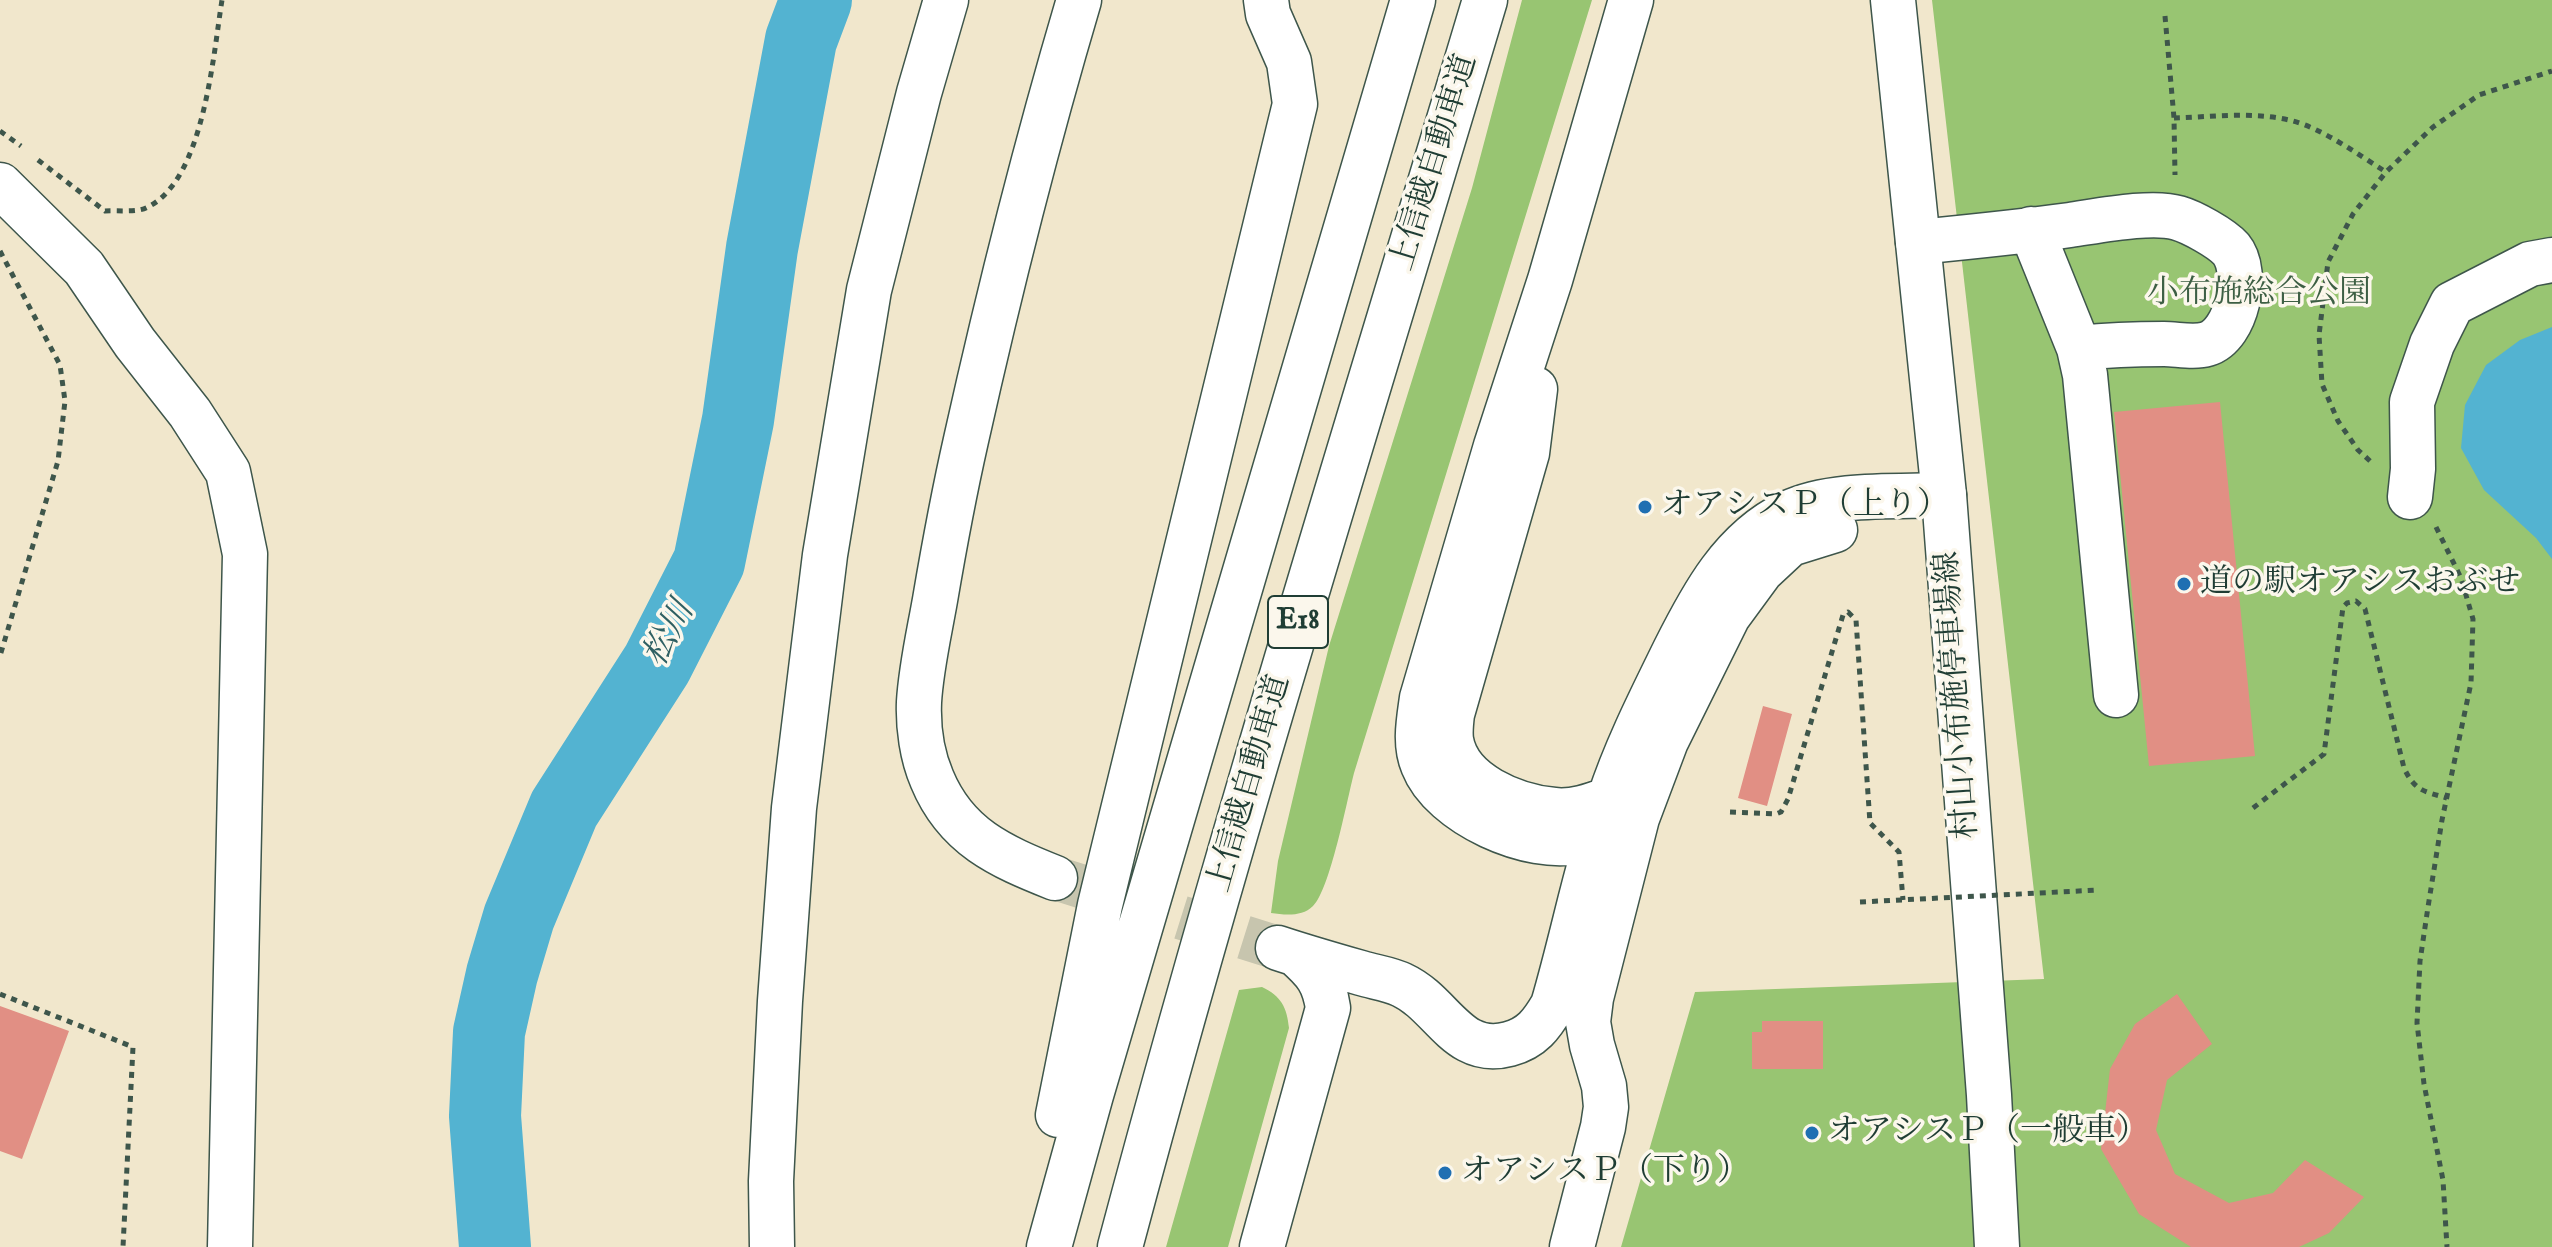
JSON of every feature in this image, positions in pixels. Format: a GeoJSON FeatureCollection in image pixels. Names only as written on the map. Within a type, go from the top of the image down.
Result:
{"type":"FeatureCollection","features":[{"type":"Feature","properties":{"kind":"main road"},"geometry":{"type":"LineString","coordinates":[[772,1247],[771,1181],[794,808],[825,555],[869,290],[946,0]]}},
{"type":"Feature","properties":{"kind":"main road"},"geometry":{"type":"LineString","coordinates":[[1055,878],[1005,858],[970,833],[945,806],[930,777],[921,741],[919,704],[954,495],[996,305],[1079,0]]}},
{"type":"Feature","properties":{"kind":"main road"},"geometry":{"type":"LineString","coordinates":[[1032,1247],[1100,905],[1295,104],[1289,62],[1268,14],[1266,0]]}},
{"type":"Feature","properties":{"kind":"main road","name":"上信越自動車道"},"geometry":{"type":"LineString","coordinates":[[1049,1247],[1413,0]]}},
{"type":"Feature","properties":{"kind":"main road","name":"上信越自動車道"},"geometry":{"type":"LineString","coordinates":[[1120,1247],[1264,737],[1485,0]]}},
{"type":"Feature","properties":{"kind":"main road"},"geometry":{"type":"LineString","coordinates":[[1615,817],[1582,809],[1555,810],[1523,803],[1494,791],[1473,778],[1458,761],[1451,739],[1452,714],[1527,453],[1550,280],[1631,0]]}},
{"type":"Feature","properties":{"kind":"main road","name":"村山小布施停車場線"},"geometry":{"type":"LineString","coordinates":[[1893,0],[1946,509],[1989,1095],[1997,1247]]}},
{"type":"Feature","properties":{"kind":"main road"},"geometry":{"type":"LineString","coordinates":[[0,185],[84,268],[135,343],[190,413],[228,472],[245,554],[230,1247]]}},
{"type":"Feature","properties":{"kind":"main road"},"geometry":{"type":"LineString","coordinates":[[1918,242],[2110,219],[2176,217],[2194,224],[2231,249],[2238,264],[2238,303],[2228,327],[2219,338],[2204,345],[2079,348]]}},
{"type":"Feature","properties":{"kind":"main road"},"geometry":{"type":"LineString","coordinates":[[2031,229],[2079,348],[2086,390],[2116,695]]}},
{"type":"Feature","properties":{"kind":"main road"},"geometry":{"type":"LineString","coordinates":[[2410,497],[2413,469],[2412,402],[2432,344],[2452,304],[2530,264],[2552,260]]}},
{"type":"Feature","properties":{"kind":"main road"},"geometry":{"type":"LineString","coordinates":[[1262,1247],[1328,1008],[1325,988],[1313,969],[1287,951],[1401,984],[1422,997],[1454,1031],[1473,1044],[1498,1047],[1520,1042],[1540,1028],[1553,1005],[1615,817],[1637,725],[1700,600],[1728,561],[1759,530],[1791,511],[1832,501],[1946,509]]}},
{"type":"Feature","properties":{"kind":"main road"},"geometry":{"type":"LineString","coordinates":[[1572,1247],[1606,1107],[1588,1022],[1615,817]]}},
{"type":"Feature","properties":{"kind":"path"},"geometry":{"type":"LineString","coordinates":[[35,157],[105,211],[147,208],[177,182],[204,112],[222,0]]}},
{"type":"Feature","properties":{"kind":"path"},"geometry":{"type":"LineString","coordinates":[[2165,16],[2174,118],[2176,217]]}},
{"type":"Feature","properties":{"kind":"path"},"geometry":{"type":"LineString","coordinates":[[2174,118],[2255,117],[2294,121],[2386,172]]}},
{"type":"Feature","properties":{"kind":"path"},"geometry":{"type":"LineString","coordinates":[[0,131],[23,148]]}},
{"type":"Feature","properties":{"kind":"path"},"geometry":{"type":"LineString","coordinates":[[0,251],[60,365],[65,401],[58,461],[0,656]]}},
{"type":"Feature","properties":{"kind":"path"},"geometry":{"type":"LineString","coordinates":[[2253,808],[2324,754],[2343,607],[2356,601],[2365,609],[2404,768],[2412,784],[2421,791],[2447,798]]}},
{"type":"Feature","properties":{"kind":"path"},"geometry":{"type":"LineString","coordinates":[[1730,812],[1781,812],[1788,799],[1843,615],[1848,612],[1856,620],[1870,823],[1899,852],[1903,900]]}},
{"type":"Feature","properties":{"kind":"path"},"geometry":{"type":"LineString","coordinates":[[2447,1247],[2443,1180],[2424,1084],[2417,1023],[2420,961],[2447,798],[2463,728]]}},
{"type":"Feature","properties":{"kind":"path"},"geometry":{"type":"LineString","coordinates":[[1860,902],[2099,890]]}},
{"type":"Feature","properties":{"kind":"path"},"geometry":{"type":"LineString","coordinates":[[0,994],[133,1047],[123,1247]]}},
{"type":"Feature","properties":{"kind":"green space"},"geometry":{"type":"Polygon","coordinates":[[[1522,0],[1592,0],[1354,773],[1326,882],[1309,910],[1293,914],[1271,913],[1278,861],[1329,646],[1472,188],[1522,0]]]}},
{"type":"Feature","properties":{"kind":"green space","name":"小布施総合公園"},"geometry":{"type":"Polygon","coordinates":[[[1932,0],[2552,0],[2552,1247],[1621,1247],[1695,992],[2044,979],[1932,0]]]}},
{"type":"Feature","properties":{"kind":"green space"},"geometry":{"type":"Polygon","coordinates":[[[1262,987],[1282,1003],[1289,1028],[1228,1247],[1166,1247],[1239,990],[1262,987]]]}},
{"type":"Feature","properties":{"kind":"water"},"geometry":{"type":"Polygon","coordinates":[[[2552,327],[2552,559],[2536,538],[2484,490],[2461,448],[2465,405],[2486,365],[2520,340],[2552,327]]]}},
{"type":"Feature","properties":{"kind":"building","name":"道の駅オアシスおぶせ"},"geometry":{"type":"Polygon","coordinates":[[[2220,402],[2255,756],[2149,766],[2114,412],[2220,402]]]}},
{"type":"Feature","properties":{"kind":"building"},"geometry":{"type":"Polygon","coordinates":[[[1763,706],[1792,714],[1767,806],[1738,798],[1763,706]]]}},
{"type":"Feature","properties":{"kind":"building"},"geometry":{"type":"Polygon","coordinates":[[[2177,994],[2212,1044],[2167,1080],[2156,1130],[2175,1174],[2229,1203],[2273,1193],[2305,1160],[2364,1197],[2329,1233],[2299,1247],[2191,1247],[2139,1214],[2101,1149],[2110,1069],[2135,1024],[2177,994]]]}},
{"type":"Feature","properties":{"kind":"building"},"geometry":{"type":"Polygon","coordinates":[[[0,1006],[69,1031],[22,1159],[0,1151],[0,1006]]]}},
{"type":"Feature","properties":{"kind":"building"},"geometry":{"type":"Polygon","coordinates":[[[1762,1021],[1823,1021],[1823,1069],[1752,1069],[1752,1032],[1762,1032],[1762,1021]]]}},
{"type":"Feature","properties":{"kind":"waterway","name":"松川"},"geometry":{"type":"LineString","coordinates":[[495,1247],[485,1116],[489,1032],[502,974],[519,917],[564,809],[657,664],[709,562],[738,420],[762,248],[801,40],[816,0]]}},
{"type":"Feature","properties":{"kind":"tunnel"},"geometry":{"type":"LineString","coordinates":[[1055,878],[1278,948]]}},
{"type":"Feature","properties":{"kind":"place","name":"オアシスＰ（上り）"},"geometry":{"type":"Point","coordinates":[1645,507]}},
{"type":"Feature","properties":{"kind":"place","name":"道の駅オアシスおぶせ"},"geometry":{"type":"Point","coordinates":[2184,584]}},
{"type":"Feature","properties":{"kind":"place","name":"オアシスＰ（一般車）"},"geometry":{"type":"Point","coordinates":[1812,1133]}},
{"type":"Feature","properties":{"kind":"place","name":"オアシスＰ（下り）"},"geometry":{"type":"Point","coordinates":[1445,1173]}}]}
